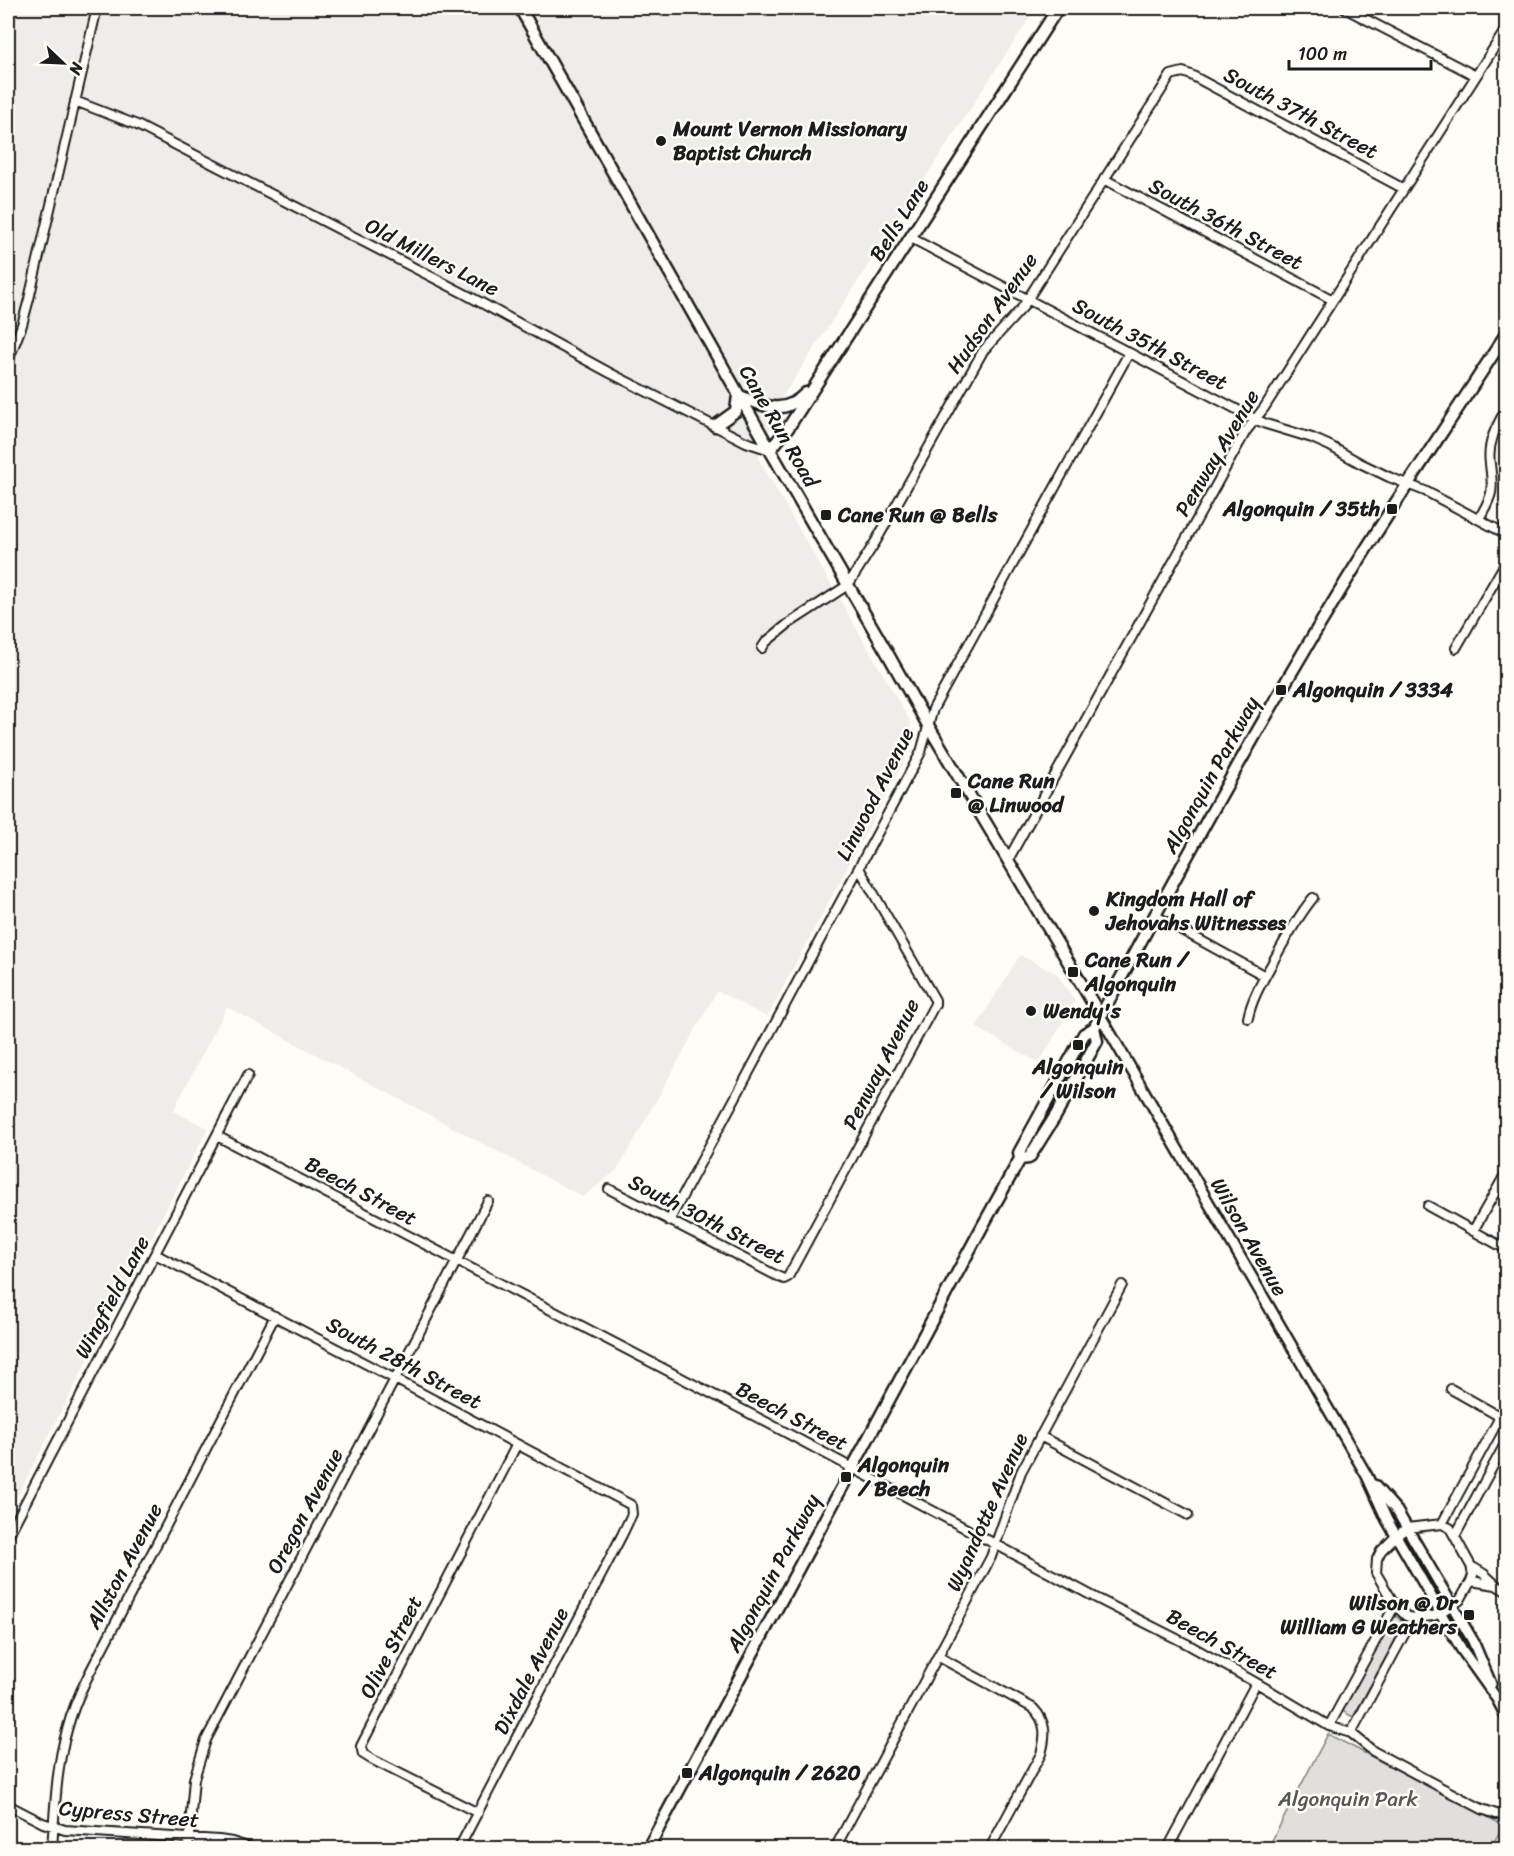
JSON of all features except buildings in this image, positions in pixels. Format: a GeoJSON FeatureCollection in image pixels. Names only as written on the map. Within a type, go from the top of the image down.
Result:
{"type":"FeatureCollection","features":[{"type":"Feature","properties":{"kind":"main road","name":"Cane Run Road"},"geometry":{"type":"LineString","coordinates":[[520,8],[928,727],[1101,1017]]}},
{"type":"Feature","properties":{"kind":"main road","name":"Bells Lane"},"geometry":{"type":"LineString","coordinates":[[770,450],[783,436],[1058,8]]}},
{"type":"Feature","properties":{"kind":"main road","name":"Algonquin Parkway"},"geometry":{"type":"LineString","coordinates":[[648,1848],[851,1468],[1020,1159],[1019,1153],[1084,1034],[1094,1029],[1101,1017],[1281,690],[1353,570],[1506,334]]}},
{"type":"Feature","properties":{"kind":"main road"},"geometry":{"type":"LineString","coordinates":[[715,426],[736,411],[738,394],[768,407],[783,407],[798,401],[824,372]]}},
{"type":"Feature","properties":{"kind":"street"},"geometry":{"type":"LineString","coordinates":[[8,361],[29,299],[97,8]]}},
{"type":"Feature","properties":{"kind":"street"},"geometry":{"type":"LineString","coordinates":[[1344,8],[1476,76]]}},
{"type":"Feature","properties":{"kind":"street","name":"Penway Avenue"},"geometry":{"type":"LineString","coordinates":[[1008,860],[1246,430],[1333,300],[1506,29]]}},
{"type":"Feature","properties":{"kind":"street","name":"Hudson Avenue"},"geometry":{"type":"LineString","coordinates":[[848,585],[876,541],[978,358],[1022,308],[1171,75],[1179,72]]}},
{"type":"Feature","properties":{"kind":"street","name":"South 37th Street"},"geometry":{"type":"LineString","coordinates":[[1179,72],[1191,75],[1404,189]]}},
{"type":"Feature","properties":{"kind":"street","name":"Old Millers Lane"},"geometry":{"type":"LineString","coordinates":[[75,101],[137,125],[465,294],[610,373],[746,442],[770,450]]}},
{"type":"Feature","properties":{"kind":"street","name":"South 36th Street"},"geometry":{"type":"LineString","coordinates":[[1104,179],[1333,300]]}},
{"type":"Feature","properties":{"kind":"street","name":"South 35th Street"},"geometry":{"type":"LineString","coordinates":[[911,238],[1255,419],[1330,446],[1360,463],[1425,491],[1506,534]]}},
{"type":"Feature","properties":{"kind":"street","name":"Linwood Avenue"},"geometry":{"type":"LineString","coordinates":[[669,1221],[921,752],[933,709],[1129,353]]}},
{"type":"Feature","properties":{"kind":"street"},"geometry":{"type":"LineString","coordinates":[[1479,519],[1492,492],[1489,461],[1491,440],[1506,410]]}},
{"type":"Feature","properties":{"kind":"street"},"geometry":{"type":"LineString","coordinates":[[1456,648],[1506,562]]}},
{"type":"Feature","properties":{"kind":"street"},"geometry":{"type":"LineString","coordinates":[[762,648],[765,642],[788,624],[848,585]]}},
{"type":"Feature","properties":{"kind":"street","name":"Penway Avenue"},"geometry":{"type":"LineString","coordinates":[[788,1277],[935,1004],[935,1000],[858,868]]}},
{"type":"Feature","properties":{"kind":"street"},"geometry":{"type":"LineString","coordinates":[[1248,1018],[1265,976],[1297,919],[1313,898]]}},
{"type":"Feature","properties":{"kind":"street"},"geometry":{"type":"LineString","coordinates":[[1156,916],[1265,976]]}},
{"type":"Feature","properties":{"kind":"street","name":"Wilson Avenue"},"geometry":{"type":"LineString","coordinates":[[1101,1017],[1367,1476],[1396,1536],[1440,1613],[1462,1650],[1497,1699]]}},
{"type":"Feature","properties":{"kind":"street","name":"Wingfield Lane"},"geometry":{"type":"LineString","coordinates":[[8,1536],[248,1075]]}},
{"type":"Feature","properties":{"kind":"street","name":"Beech Street"},"geometry":{"type":"LineString","coordinates":[[217,1136],[1190,1646],[1329,1726],[1351,1733],[1373,1751],[1442,1788],[1482,1809],[1506,1815]]}},
{"type":"Feature","properties":{"kind":"street"},"geometry":{"type":"LineString","coordinates":[[1473,1231],[1506,1173]]}},
{"type":"Feature","properties":{"kind":"street","name":"South 30th Street"},"geometry":{"type":"LineString","coordinates":[[609,1189],[779,1277],[784,1279],[788,1277]]}},
{"type":"Feature","properties":{"kind":"street","name":"Oregon Avenue"},"geometry":{"type":"LineString","coordinates":[[188,1848],[194,1779],[206,1740],[488,1201]]}},
{"type":"Feature","properties":{"kind":"street"},"geometry":{"type":"LineString","coordinates":[[1428,1206],[1506,1249]]}},
{"type":"Feature","properties":{"kind":"street","name":"South 28th Street"},"geometry":{"type":"LineString","coordinates":[[155,1254],[627,1502],[632,1508]]}},
{"type":"Feature","properties":{"kind":"street","name":"Wyandotte Avenue"},"geometry":{"type":"LineString","coordinates":[[835,1848],[991,1557],[1018,1478],[1122,1285]]}},
{"type":"Feature","properties":{"kind":"street","name":"Allston Avenue"},"geometry":{"type":"LineString","coordinates":[[52,1848],[59,1766],[75,1703],[275,1316]]}},
{"type":"Feature","properties":{"kind":"street"},"geometry":{"type":"LineString","coordinates":[[1451,1389],[1503,1419]]}},
{"type":"Feature","properties":{"kind":"street"},"geometry":{"type":"LineString","coordinates":[[1442,1524],[1503,1419],[1506,1406]]}},
{"type":"Feature","properties":{"kind":"street"},"geometry":{"type":"LineString","coordinates":[[1040,1436],[1188,1515]]}},
{"type":"Feature","properties":{"kind":"street"},"geometry":{"type":"LineString","coordinates":[[1455,1536],[1506,1442]]}},
{"type":"Feature","properties":{"kind":"street","name":"Olive Street"},"geometry":{"type":"LineString","coordinates":[[477,1813],[371,1759],[363,1754],[361,1746],[517,1444]]}},
{"type":"Feature","properties":{"kind":"street","name":"Wilson Avenue"},"geometry":{"type":"LineString","coordinates":[[1367,1476],[1397,1511],[1473,1641],[1506,1716]]}},
{"type":"Feature","properties":{"kind":"street","name":"Dixdale Avenue"},"geometry":{"type":"LineString","coordinates":[[459,1848],[622,1535],[632,1515],[632,1508]]}},
{"type":"Feature","properties":{"kind":"street"},"geometry":{"type":"LineString","coordinates":[[1442,1524],[1450,1528],[1471,1566],[1473,1575],[1471,1581],[1460,1600],[1440,1613],[1413,1618],[1402,1614],[1377,1573],[1376,1566],[1381,1551],[1407,1528],[1442,1524]]}},
{"type":"Feature","properties":{"kind":"street"},"geometry":{"type":"LineString","coordinates":[[1471,1566],[1506,1590]]}},
{"type":"Feature","properties":{"kind":"street"},"geometry":{"type":"LineString","coordinates":[[1471,1581],[1496,1585]]}},
{"type":"Feature","properties":{"kind":"street"},"geometry":{"type":"LineString","coordinates":[[1329,1726],[1395,1605]]}},
{"type":"Feature","properties":{"kind":"street"},"geometry":{"type":"LineString","coordinates":[[1351,1733],[1413,1618]]}},
{"type":"Feature","properties":{"kind":"street"},"geometry":{"type":"LineString","coordinates":[[939,1657],[1033,1708],[1043,1721],[1045,1739],[1041,1754],[990,1848]]}},
{"type":"Feature","properties":{"kind":"street"},"geometry":{"type":"LineString","coordinates":[[1168,1848],[1256,1683]]}},
{"type":"Feature","properties":{"kind":"street"},"geometry":{"type":"LineString","coordinates":[[1497,1699],[1506,1704]]}},
{"type":"Feature","properties":{"kind":"street","name":"Cypress Street"},"geometry":{"type":"LineString","coordinates":[[8,1805],[43,1823],[65,1830],[232,1842],[251,1848]]}},
{"type":"Feature","properties":{"kind":"shaded area"},"geometry":{"type":"Polygon","coordinates":[[[8,8],[1036,8],[785,393],[758,458],[911,723],[907,756],[767,1017],[717,991],[618,1169],[583,1197],[227,1007],[173,1111],[208,1128],[8,1514],[8,8]]]}},
{"type":"Feature","properties":{"kind":"shaded area"},"geometry":{"type":"Polygon","coordinates":[[[1020,955],[1057,974],[1075,1001],[1039,1063],[976,1027],[1020,955]]]}},
{"type":"Feature","properties":{"kind":"green space"},"geometry":{"type":"Polygon","coordinates":[[[1392,1614],[1405,1622],[1353,1717],[1340,1710],[1392,1614]]]}},
{"type":"Feature","properties":{"kind":"green space","name":"Algonquin Park"},"geometry":{"type":"Polygon","coordinates":[[[1328,1734],[1503,1825],[1491,1848],[1268,1848],[1328,1734]]]}},
{"type":"Feature","properties":{"kind":"place","name":"Mount Vernon Missionary Baptist Church"},"geometry":{"type":"Point","coordinates":[661,141]}},
{"type":"Feature","properties":{"kind":"place","name":"Algonquin / 35th"},"geometry":{"type":"Point","coordinates":[1392,509]}},
{"type":"Feature","properties":{"kind":"place","name":"Cane Run @ Bells"},"geometry":{"type":"Point","coordinates":[826,515]}},
{"type":"Feature","properties":{"kind":"place","name":"Algonquin / 3334"},"geometry":{"type":"Point","coordinates":[1281,690]}},
{"type":"Feature","properties":{"kind":"place","name":"Cane Run @ Linwood"},"geometry":{"type":"Point","coordinates":[956,793]}},
{"type":"Feature","properties":{"kind":"place","name":"Kingdom Hall of Jehovahs Witnesses"},"geometry":{"type":"Point","coordinates":[1094,911]}},
{"type":"Feature","properties":{"kind":"place","name":"Cane Run / Algonquin"},"geometry":{"type":"Point","coordinates":[1073,972]}},
{"type":"Feature","properties":{"kind":"place","name":"Wendy's"},"geometry":{"type":"Point","coordinates":[1031,1011]}},
{"type":"Feature","properties":{"kind":"place","name":"Algonquin / Wilson"},"geometry":{"type":"Point","coordinates":[1078,1045]}},
{"type":"Feature","properties":{"kind":"place","name":"Algonquin / Beech"},"geometry":{"type":"Point","coordinates":[846,1477]}},
{"type":"Feature","properties":{"kind":"place","name":"Wilson @ Dr William G Weathers"},"geometry":{"type":"Point","coordinates":[1469,1615]}},
{"type":"Feature","properties":{"kind":"place","name":"Algonquin / 2620"},"geometry":{"type":"Point","coordinates":[687,1773]}}]}
